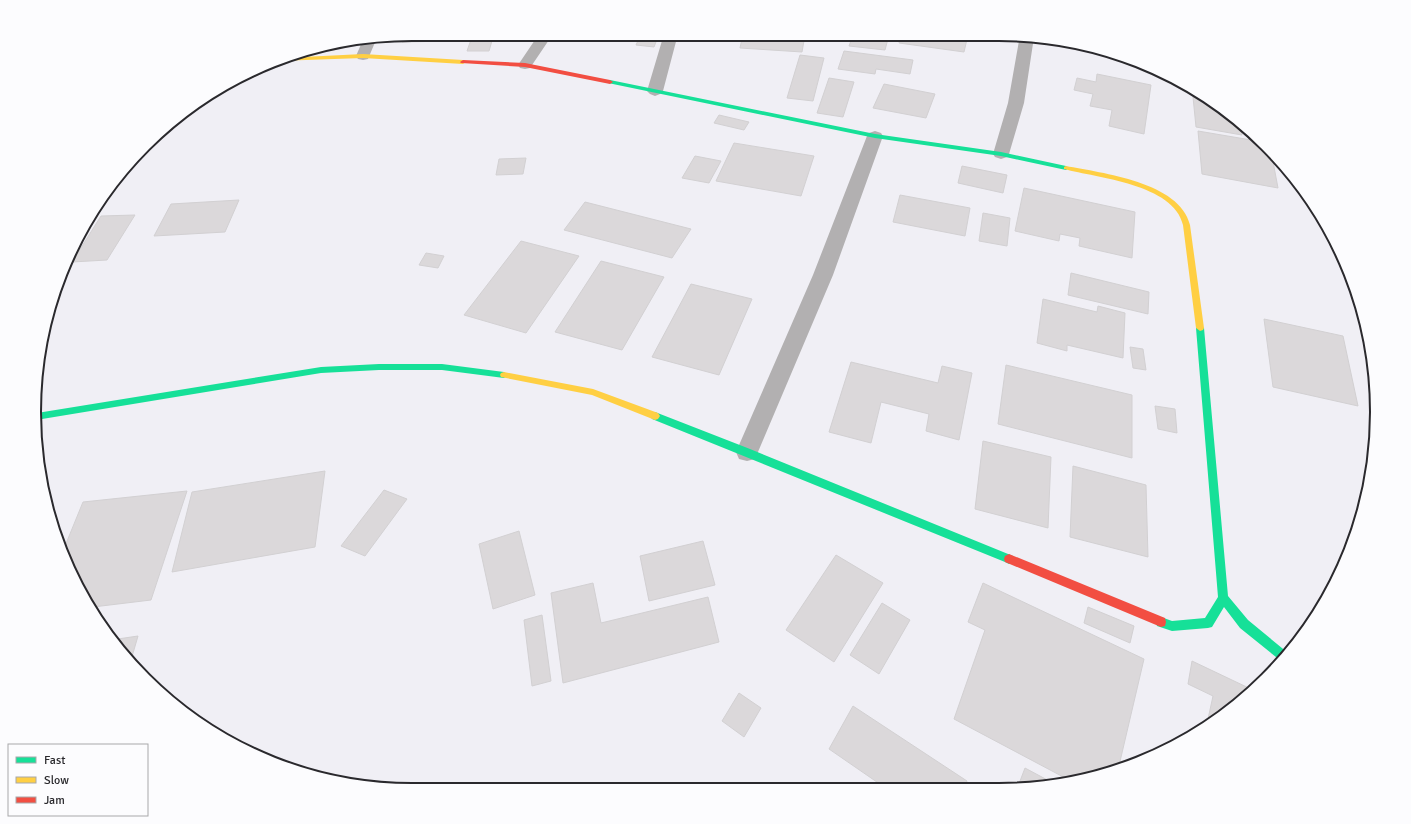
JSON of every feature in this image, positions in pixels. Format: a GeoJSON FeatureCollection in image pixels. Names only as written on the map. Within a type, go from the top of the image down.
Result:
{"type":"FeatureCollection","features":[{"type":"Feature","properties":{"kind":"street"},"geometry":{"type":"LineString","coordinates":[[525,65],[541,41]]}},
{"type":"Feature","properties":{"kind":"street"},"geometry":{"type":"LineString","coordinates":[[655,91],[669,41]]}},
{"type":"Feature","properties":{"kind":"street"},"geometry":{"type":"LineString","coordinates":[[1001,154],[1016,103],[1026,42]]}},
{"type":"Feature","properties":{"kind":"street"},"geometry":{"type":"LineString","coordinates":[[363,56],[369,44]]}},
{"type":"Feature","properties":{"kind":"street"},"geometry":{"type":"LineString","coordinates":[[299,59],[363,56],[525,65],[655,91],[730,108],[875,136],[1001,154],[1128,181],[1150,189],[1172,202],[1185,219],[1196,286],[1223,598],[1244,624],[1280,654]]}},
{"type":"Feature","properties":{"kind":"street"},"geometry":{"type":"LineString","coordinates":[[747,452],[824,275],[875,136]]}},
{"type":"Feature","properties":{"kind":"street"},"geometry":{"type":"LineString","coordinates":[[41,416],[321,370],[379,367],[442,367],[512,376],[593,392],[747,452],[1172,626],[1208,623],[1223,598]]}},
{"type":"Feature","properties":{"kind":"building"},"geometry":{"type":"Polygon","coordinates":[[[412,41],[449,41],[402,42],[412,41]]]}},
{"type":"Feature","properties":{"kind":"building"},"geometry":{"type":"Polygon","coordinates":[[[471,41],[492,41],[489,51],[467,51],[471,41]]]}},
{"type":"Feature","properties":{"kind":"building"},"geometry":{"type":"Polygon","coordinates":[[[638,41],[656,41],[654,47],[636,45],[638,41]]]}},
{"type":"Feature","properties":{"kind":"building"},"geometry":{"type":"Polygon","coordinates":[[[742,41],[804,41],[802,52],[740,48],[742,41]]]}},
{"type":"Feature","properties":{"kind":"building"},"geometry":{"type":"Polygon","coordinates":[[[851,41],[887,41],[885,50],[849,46],[851,41]]]}},
{"type":"Feature","properties":{"kind":"building"},"geometry":{"type":"Polygon","coordinates":[[[900,41],[967,41],[964,52],[899,43],[900,41]]]}},
{"type":"Feature","properties":{"kind":"building"},"geometry":{"type":"Polygon","coordinates":[[[844,51],[913,60],[910,74],[876,69],[875,74],[838,69],[844,51]]]}},
{"type":"Feature","properties":{"kind":"building"},"geometry":{"type":"Polygon","coordinates":[[[800,55],[824,58],[813,101],[787,98],[800,55]]]}},
{"type":"Feature","properties":{"kind":"building"},"geometry":{"type":"Polygon","coordinates":[[[1097,74],[1151,85],[1144,134],[1109,126],[1112,110],[1090,106],[1093,94],[1074,90],[1077,78],[1096,82],[1097,74]]]}},
{"type":"Feature","properties":{"kind":"building"},"geometry":{"type":"Polygon","coordinates":[[[829,78],[854,82],[843,117],[817,113],[829,78]]]}},
{"type":"Feature","properties":{"kind":"building"},"geometry":{"type":"Polygon","coordinates":[[[884,84],[935,94],[926,118],[873,108],[884,84]]]}},
{"type":"Feature","properties":{"kind":"building"},"geometry":{"type":"Polygon","coordinates":[[[1193,97],[1225,118],[1242,131],[1242,135],[1196,127],[1193,97]]]}},
{"type":"Feature","properties":{"kind":"building"},"geometry":{"type":"Polygon","coordinates":[[[719,115],[749,122],[744,130],[714,123],[719,115]]]}},
{"type":"Feature","properties":{"kind":"building"},"geometry":{"type":"Polygon","coordinates":[[[1198,131],[1251,140],[1273,162],[1278,188],[1202,174],[1198,131]]]}},
{"type":"Feature","properties":{"kind":"building"},"geometry":{"type":"Polygon","coordinates":[[[734,143],[814,156],[801,196],[716,181],[734,143]]]}},
{"type":"Feature","properties":{"kind":"building"},"geometry":{"type":"Polygon","coordinates":[[[695,156],[721,161],[709,183],[682,178],[695,156]]]}},
{"type":"Feature","properties":{"kind":"building"},"geometry":{"type":"Polygon","coordinates":[[[526,158],[523,174],[496,175],[499,159],[526,158]]]}},
{"type":"Feature","properties":{"kind":"building"},"geometry":{"type":"Polygon","coordinates":[[[962,166],[1007,175],[1003,193],[958,183],[962,166]]]}},
{"type":"Feature","properties":{"kind":"building"},"geometry":{"type":"Polygon","coordinates":[[[1024,188],[1135,212],[1132,258],[1079,246],[1080,238],[1060,234],[1059,241],[1015,231],[1024,188]]]}},
{"type":"Feature","properties":{"kind":"building"},"geometry":{"type":"Polygon","coordinates":[[[900,195],[970,208],[965,236],[893,222],[900,195]]]}},
{"type":"Feature","properties":{"kind":"building"},"geometry":{"type":"Polygon","coordinates":[[[239,200],[225,232],[154,236],[171,204],[239,200]]]}},
{"type":"Feature","properties":{"kind":"building"},"geometry":{"type":"Polygon","coordinates":[[[585,202],[691,229],[672,258],[564,230],[585,202]]]}},
{"type":"Feature","properties":{"kind":"building"},"geometry":{"type":"Polygon","coordinates":[[[983,213],[1010,218],[1007,246],[979,241],[983,213]]]}},
{"type":"Feature","properties":{"kind":"building"},"geometry":{"type":"Polygon","coordinates":[[[135,215],[107,260],[73,262],[74,258],[101,216],[135,215]]]}},
{"type":"Feature","properties":{"kind":"building"},"geometry":{"type":"Polygon","coordinates":[[[521,241],[579,256],[526,333],[464,315],[521,241]]]}},
{"type":"Feature","properties":{"kind":"building"},"geometry":{"type":"Polygon","coordinates":[[[426,253],[444,256],[438,268],[419,265],[426,253]]]}},
{"type":"Feature","properties":{"kind":"building"},"geometry":{"type":"Polygon","coordinates":[[[601,261],[664,277],[622,350],[555,332],[601,261]]]}},
{"type":"Feature","properties":{"kind":"building"},"geometry":{"type":"Polygon","coordinates":[[[1071,273],[1149,292],[1148,314],[1068,295],[1071,273]]]}},
{"type":"Feature","properties":{"kind":"building"},"geometry":{"type":"Polygon","coordinates":[[[691,284],[752,299],[719,375],[652,357],[691,284]]]}},
{"type":"Feature","properties":{"kind":"building"},"geometry":{"type":"Polygon","coordinates":[[[1043,299],[1097,312],[1098,306],[1125,313],[1123,358],[1067,345],[1067,351],[1037,343],[1043,299]]]}},
{"type":"Feature","properties":{"kind":"building"},"geometry":{"type":"Polygon","coordinates":[[[1264,319],[1343,336],[1358,406],[1273,387],[1264,319]]]}},
{"type":"Feature","properties":{"kind":"building"},"geometry":{"type":"Polygon","coordinates":[[[1130,347],[1143,349],[1146,370],[1133,368],[1130,347]]]}},
{"type":"Feature","properties":{"kind":"building"},"geometry":{"type":"Polygon","coordinates":[[[851,362],[938,383],[942,366],[972,373],[959,440],[926,431],[929,414],[881,402],[871,443],[829,432],[851,362]]]}},
{"type":"Feature","properties":{"kind":"building"},"geometry":{"type":"Polygon","coordinates":[[[1006,365],[1132,395],[1132,458],[998,424],[1006,365]]]}},
{"type":"Feature","properties":{"kind":"building"},"geometry":{"type":"Polygon","coordinates":[[[1155,406],[1175,409],[1177,433],[1158,429],[1155,406]]]}},
{"type":"Feature","properties":{"kind":"building"},"geometry":{"type":"Polygon","coordinates":[[[983,441],[1051,457],[1048,528],[975,509],[983,441]]]}},
{"type":"Feature","properties":{"kind":"building"},"geometry":{"type":"Polygon","coordinates":[[[1073,466],[1146,485],[1148,557],[1070,537],[1073,466]]]}},
{"type":"Feature","properties":{"kind":"building"},"geometry":{"type":"Polygon","coordinates":[[[325,471],[315,547],[172,572],[192,492],[325,471]]]}},
{"type":"Feature","properties":{"kind":"building"},"geometry":{"type":"Polygon","coordinates":[[[384,490],[407,499],[365,556],[341,546],[384,490]]]}},
{"type":"Feature","properties":{"kind":"building"},"geometry":{"type":"Polygon","coordinates":[[[187,491],[151,600],[97,607],[79,576],[66,544],[83,502],[187,491]]]}},
{"type":"Feature","properties":{"kind":"building"},"geometry":{"type":"Polygon","coordinates":[[[519,531],[535,595],[493,609],[479,544],[519,531]]]}},
{"type":"Feature","properties":{"kind":"building"},"geometry":{"type":"Polygon","coordinates":[[[703,541],[715,585],[649,601],[640,556],[703,541]]]}},
{"type":"Feature","properties":{"kind":"building"},"geometry":{"type":"Polygon","coordinates":[[[836,555],[883,583],[834,662],[786,630],[836,555]]]}},
{"type":"Feature","properties":{"kind":"building"},"geometry":{"type":"Polygon","coordinates":[[[593,583],[601,623],[708,597],[719,642],[563,683],[551,593],[593,583]]]}},
{"type":"Feature","properties":{"kind":"building"},"geometry":{"type":"Polygon","coordinates":[[[983,583],[1144,659],[1120,762],[1064,777],[954,719],[985,630],[968,622],[983,583]]]}},
{"type":"Feature","properties":{"kind":"building"},"geometry":{"type":"Polygon","coordinates":[[[882,603],[910,620],[879,674],[850,655],[882,603]]]}},
{"type":"Feature","properties":{"kind":"building"},"geometry":{"type":"Polygon","coordinates":[[[1088,607],[1134,626],[1130,643],[1084,623],[1088,607]]]}},
{"type":"Feature","properties":{"kind":"building"},"geometry":{"type":"Polygon","coordinates":[[[542,615],[551,681],[532,686],[524,620],[542,615]]]}},
{"type":"Feature","properties":{"kind":"building"},"geometry":{"type":"Polygon","coordinates":[[[138,636],[132,656],[119,639],[138,636]]]}},
{"type":"Feature","properties":{"kind":"building"},"geometry":{"type":"Polygon","coordinates":[[[1192,661],[1248,687],[1208,718],[1213,696],[1188,684],[1192,661]]]}},
{"type":"Feature","properties":{"kind":"building"},"geometry":{"type":"Polygon","coordinates":[[[739,693],[761,708],[744,737],[722,721],[739,693]]]}},
{"type":"Feature","properties":{"kind":"building"},"geometry":{"type":"Polygon","coordinates":[[[853,706],[967,781],[966,783],[878,783],[829,749],[853,706]]]}},
{"type":"Feature","properties":{"kind":"building"},"geometry":{"type":"Polygon","coordinates":[[[1025,768],[1047,780],[1023,782],[1020,782],[1025,768]]]}},
{"type":"Feature","properties":{"kind":"traffic: fast"},"geometry":{"type":"LineString","coordinates":[[610,82],[875,136],[1001,154],[1066,168]]}},
{"type":"Feature","properties":{"kind":"traffic: fast"},"geometry":{"type":"LineString","coordinates":[[1200,328],[1223,598],[1244,624],[1280,654]]}},
{"type":"Feature","properties":{"kind":"traffic: fast"},"geometry":{"type":"LineString","coordinates":[[41,416],[321,370],[379,367],[442,367],[504,375]]}},
{"type":"Feature","properties":{"kind":"traffic: fast"},"geometry":{"type":"LineString","coordinates":[[655,416],[1009,559]]}},
{"type":"Feature","properties":{"kind":"traffic: fast"},"geometry":{"type":"LineString","coordinates":[[1161,622],[1172,626],[1208,623],[1223,598]]}},
{"type":"Feature","properties":{"kind":"traffic: slow"},"geometry":{"type":"LineString","coordinates":[[299,59],[363,56],[463,62]]}},
{"type":"Feature","properties":{"kind":"traffic: slow"},"geometry":{"type":"LineString","coordinates":[[1066,168],[1133,183],[1150,189],[1165,197],[1177,207],[1187,225],[1200,328]]}},
{"type":"Feature","properties":{"kind":"traffic: slow"},"geometry":{"type":"LineString","coordinates":[[504,375],[593,392],[655,416]]}},
{"type":"Feature","properties":{"kind":"traffic: jam"},"geometry":{"type":"LineString","coordinates":[[463,62],[525,65],[610,82]]}},
{"type":"Feature","properties":{"kind":"traffic: jam"},"geometry":{"type":"LineString","coordinates":[[1009,559],[1161,622]]}}]}
